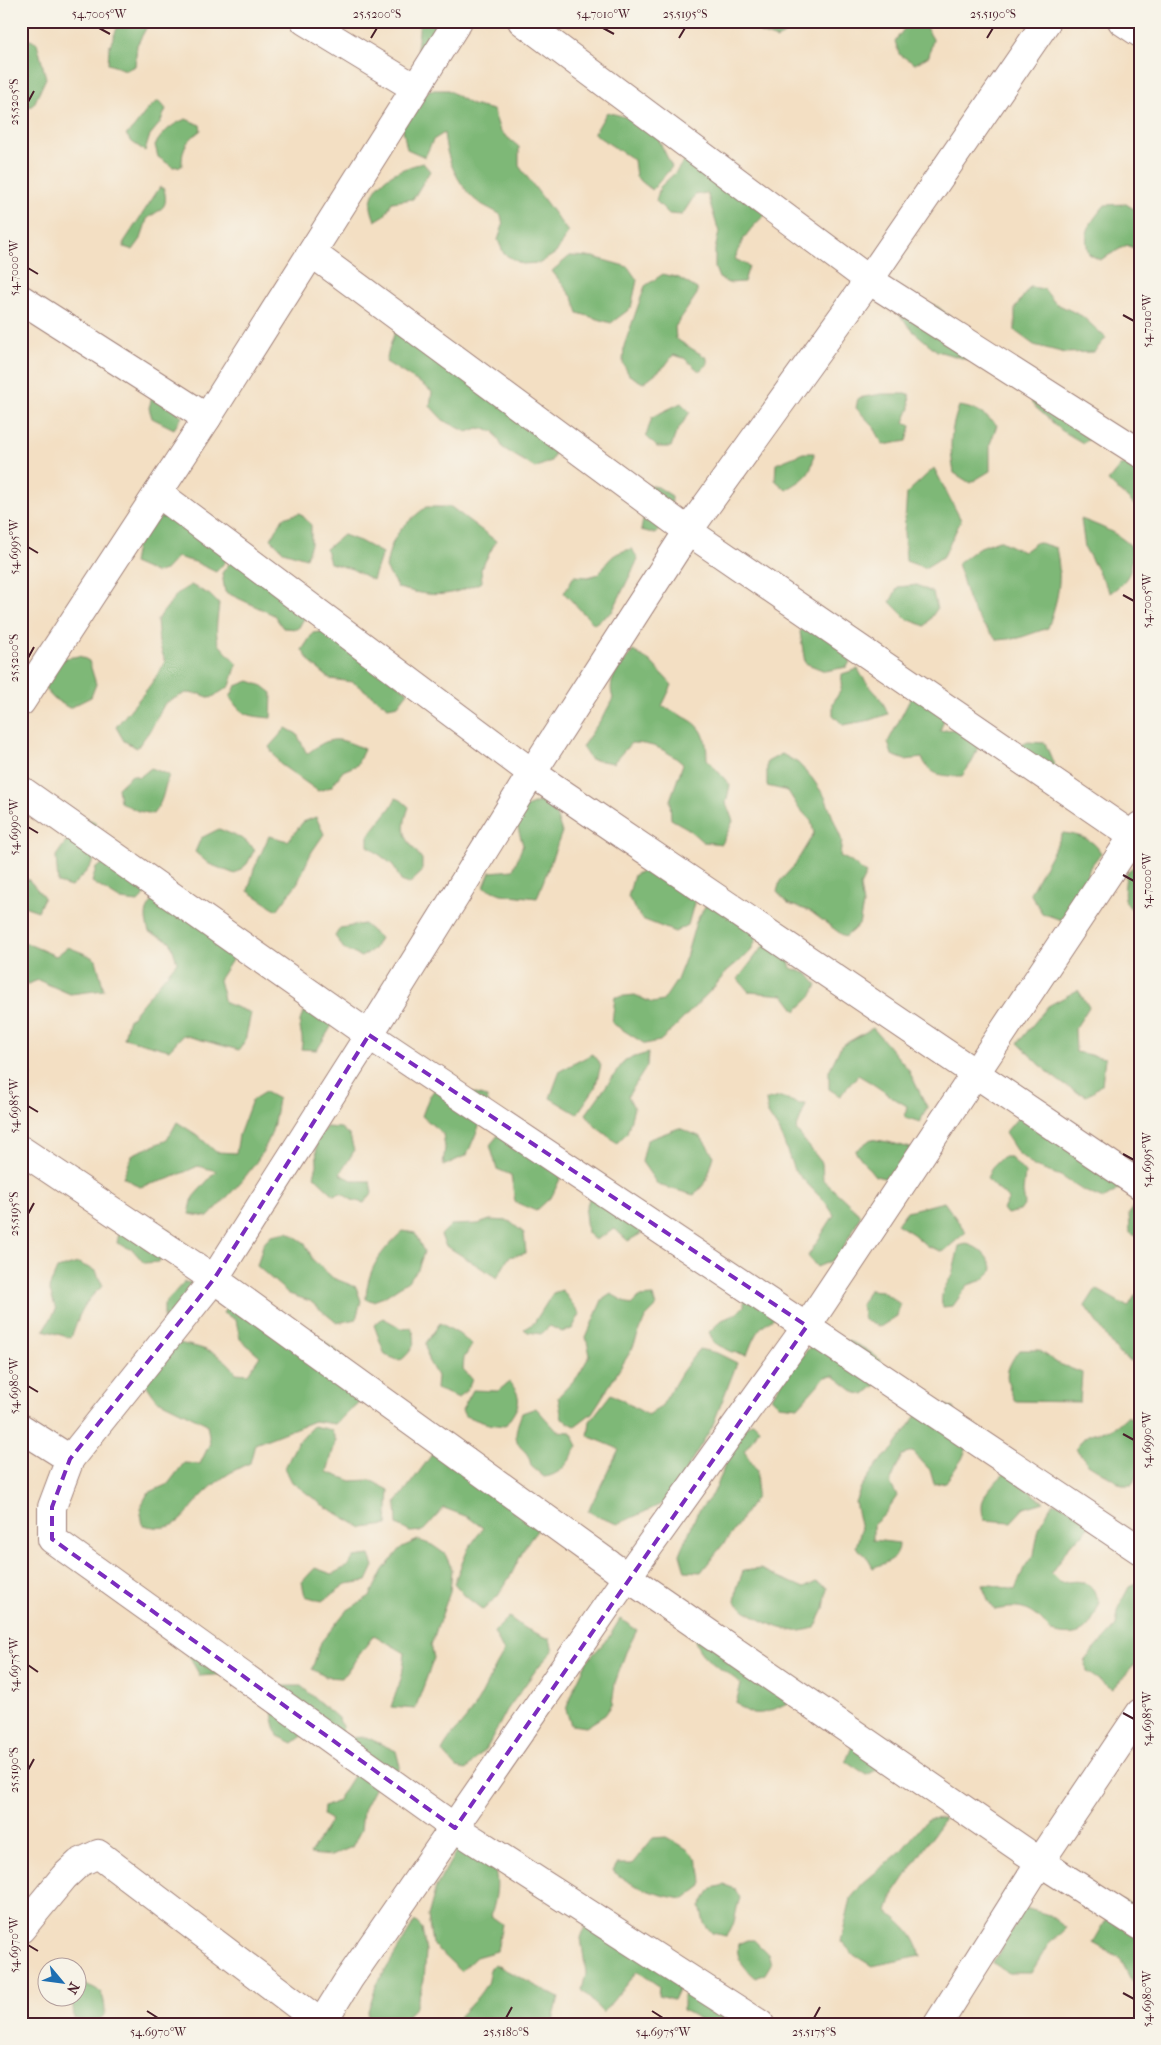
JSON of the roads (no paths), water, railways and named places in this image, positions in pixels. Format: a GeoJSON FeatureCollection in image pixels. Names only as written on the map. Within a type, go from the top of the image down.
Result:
{"type":"FeatureCollection","features":[{"type":"Feature","properties":{"kind":"street"},"geometry":{"type":"LineString","coordinates":[[305,21],[415,88]]}},
{"type":"Feature","properties":{"kind":"street"},"geometry":{"type":"LineString","coordinates":[[21,702],[207,418],[458,21]]}},
{"type":"Feature","properties":{"kind":"street"},"geometry":{"type":"LineString","coordinates":[[522,21],[869,280],[1140,453]]}},
{"type":"Feature","properties":{"kind":"street"},"geometry":{"type":"LineString","coordinates":[[760,2024],[455,1828],[52,1539],[52,1507],[70,1458],[214,1279],[532,773],[688,531],[869,280],[1047,21]]}},
{"type":"Feature","properties":{"kind":"street"},"geometry":{"type":"LineString","coordinates":[[1122,21],[1140,33]]}},
{"type":"Feature","properties":{"kind":"street"},"geometry":{"type":"LineString","coordinates":[[21,1929],[64,1876],[80,1863],[98,1854],[321,2024],[349,1979],[627,1577],[807,1326],[974,1074],[1137,834],[688,531],[312,253]]}},
{"type":"Feature","properties":{"kind":"street"},"geometry":{"type":"LineString","coordinates":[[21,299],[207,418]]}},
{"type":"Feature","properties":{"kind":"street"},"geometry":{"type":"LineString","coordinates":[[158,493],[532,773],[1140,1185]]}},
{"type":"Feature","properties":{"kind":"street"},"geometry":{"type":"LineString","coordinates":[[21,790],[369,1035],[1140,1550]]}},
{"type":"Feature","properties":{"kind":"street"},"geometry":{"type":"LineString","coordinates":[[21,1150],[214,1279],[627,1577],[1040,1862],[1140,1926]]}},
{"type":"Feature","properties":{"kind":"street"},"geometry":{"type":"LineString","coordinates":[[21,1428],[70,1458]]}},
{"type":"Feature","properties":{"kind":"street"},"geometry":{"type":"LineString","coordinates":[[938,2024],[1040,1862],[1140,1713]]}}]}
